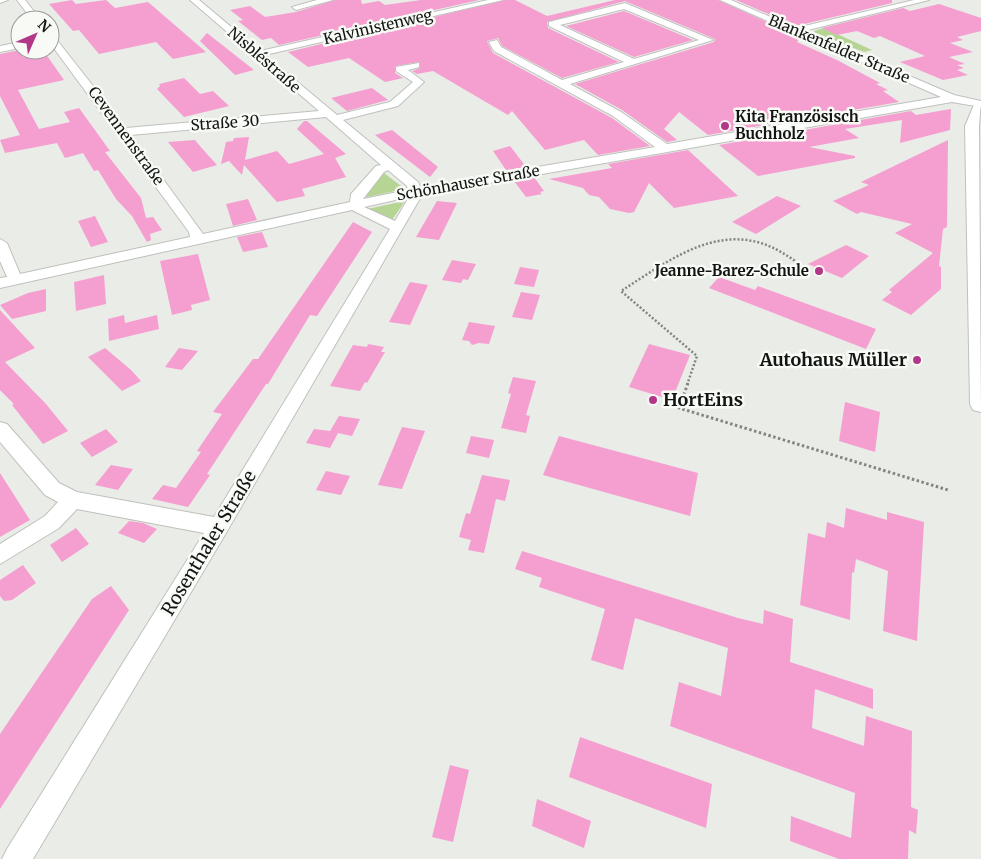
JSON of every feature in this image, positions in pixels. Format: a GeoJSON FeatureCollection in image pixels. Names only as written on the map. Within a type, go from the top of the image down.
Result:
{"type":"FeatureCollection","features":[{"type":"Feature","properties":{"kind":"main road"},"geometry":{"type":"LineString","coordinates":[[980,107],[972,126],[981,404]]}},
{"type":"Feature","properties":{"kind":"street"},"geometry":{"type":"LineString","coordinates":[[0,1],[4,0]]}},
{"type":"Feature","properties":{"kind":"street"},"geometry":{"type":"LineString","coordinates":[[21,0],[29,10]]}},
{"type":"Feature","properties":{"kind":"street","name":"Nisbléstraße"},"geometry":{"type":"LineString","coordinates":[[194,0],[390,166],[413,186],[415,192]]}},
{"type":"Feature","properties":{"kind":"street"},"geometry":{"type":"LineString","coordinates":[[296,7],[327,0]]}},
{"type":"Feature","properties":{"kind":"street","name":"Kalvinistenweg"},"geometry":{"type":"LineString","coordinates":[[256,54],[499,0]]}},
{"type":"Feature","properties":{"kind":"street","name":"Blankenfelder Straße"},"geometry":{"type":"LineString","coordinates":[[724,0],[954,98],[980,107]]}},
{"type":"Feature","properties":{"kind":"street"},"geometry":{"type":"LineString","coordinates":[[794,31],[925,0]]}},
{"type":"Feature","properties":{"kind":"street"},"geometry":{"type":"LineString","coordinates":[[559,84],[708,40],[625,6],[552,24],[633,62]]}},
{"type":"Feature","properties":{"kind":"street"},"geometry":{"type":"LineString","coordinates":[[494,42],[497,49],[617,114],[666,149]]}},
{"type":"Feature","properties":{"kind":"street","name":"Cevennenstraße"},"geometry":{"type":"LineString","coordinates":[[60,51],[123,132],[196,232],[197,238]]}},
{"type":"Feature","properties":{"kind":"street"},"geometry":{"type":"LineString","coordinates":[[331,116],[394,104],[419,82],[400,69],[416,64]]}},
{"type":"Feature","properties":{"kind":"street","name":"Schönhauser Straße"},"geometry":{"type":"LineString","coordinates":[[7,281],[197,238],[415,192],[954,98]]}},
{"type":"Feature","properties":{"kind":"street","name":"Straße 30"},"geometry":{"type":"LineString","coordinates":[[123,132],[331,116]]}},
{"type":"Feature","properties":{"kind":"street"},"geometry":{"type":"LineString","coordinates":[[390,166],[380,169],[356,197],[357,204],[358,209],[389,225],[399,225]]}},
{"type":"Feature","properties":{"kind":"street","name":"Rosenthaler Straße"},"geometry":{"type":"LineString","coordinates":[[17,859],[219,527],[416,197],[415,192]]}},
{"type":"Feature","properties":{"kind":"street"},"geometry":{"type":"LineString","coordinates":[[0,243],[7,281]]}},
{"type":"Feature","properties":{"kind":"street"},"geometry":{"type":"LineString","coordinates":[[0,429],[52,489],[73,500],[219,527]]}},
{"type":"Feature","properties":{"kind":"street"},"geometry":{"type":"LineString","coordinates":[[0,554],[52,522],[73,500]]}},
{"type":"Feature","properties":{"kind":"path"},"geometry":{"type":"LineString","coordinates":[[810,272],[790,255],[764,243],[736,238],[720,238],[684,253],[621,291],[697,356],[679,408],[948,490]]}},
{"type":"Feature","properties":{"kind":"green space"},"geometry":{"type":"Polygon","coordinates":[[[824,28],[872,50],[864,52],[814,31],[824,28]]]}},
{"type":"Feature","properties":{"kind":"green space"},"geometry":{"type":"Polygon","coordinates":[[[384,173],[405,189],[367,197],[365,195],[384,173]]]}},
{"type":"Feature","properties":{"kind":"green space"},"geometry":{"type":"Polygon","coordinates":[[[405,201],[392,220],[367,209],[405,201]]]}},
{"type":"Feature","properties":{"kind":"building"},"geometry":{"type":"Polygon","coordinates":[[[72,0],[76,4],[106,0],[115,8],[148,2],[206,52],[173,59],[156,42],[99,54],[79,30],[73,31],[60,16],[60,10],[54,10],[49,4],[72,0]]]}},
{"type":"Feature","properties":{"kind":"building"},"geometry":{"type":"Polygon","coordinates":[[[335,0],[361,0],[362,4],[379,1],[385,5],[421,0],[479,0],[279,45],[271,38],[262,40],[238,21],[243,20],[230,10],[250,6],[265,17],[296,12],[335,0]]]}},
{"type":"Feature","properties":{"kind":"building"},"geometry":{"type":"Polygon","coordinates":[[[505,0],[515,0],[547,16],[615,0],[718,0],[800,37],[797,42],[837,60],[880,83],[876,84],[888,90],[883,91],[899,102],[708,135],[679,112],[664,129],[677,140],[667,142],[622,110],[575,84],[714,42],[715,39],[625,1],[547,22],[548,28],[619,62],[562,78],[502,46],[498,38],[487,41],[493,53],[612,118],[650,146],[598,155],[584,140],[545,150],[512,111],[508,115],[433,71],[417,74],[412,71],[420,68],[420,62],[395,66],[395,73],[403,78],[385,82],[349,58],[308,67],[288,52],[505,0]]]}},
{"type":"Feature","properties":{"kind":"building"},"geometry":{"type":"Polygon","coordinates":[[[736,0],[892,0],[892,3],[796,26],[736,0]]]}},
{"type":"Feature","properties":{"kind":"building"},"geometry":{"type":"Polygon","coordinates":[[[939,4],[981,18],[981,31],[957,37],[963,40],[950,43],[973,52],[949,57],[965,64],[957,65],[964,68],[957,70],[968,75],[943,80],[900,62],[925,56],[880,36],[874,38],[857,31],[837,35],[822,28],[903,8],[910,11],[939,4]]]}},
{"type":"Feature","properties":{"kind":"building"},"geometry":{"type":"Polygon","coordinates":[[[624,11],[693,40],[634,57],[566,26],[624,11]]]}},
{"type":"Feature","properties":{"kind":"building"},"geometry":{"type":"Polygon","coordinates":[[[207,33],[254,70],[235,75],[200,41],[207,33]]]}},
{"type":"Feature","properties":{"kind":"building"},"geometry":{"type":"Polygon","coordinates":[[[10,52],[10,60],[50,60],[64,80],[18,90],[39,129],[70,122],[64,112],[79,108],[110,151],[105,152],[141,198],[146,218],[153,217],[162,230],[150,234],[151,240],[147,242],[132,216],[116,199],[98,170],[94,171],[83,153],[65,158],[57,143],[5,153],[0,140],[20,135],[0,96],[0,54],[10,52]]]}},
{"type":"Feature","properties":{"kind":"building"},"geometry":{"type":"Polygon","coordinates":[[[184,78],[200,94],[213,91],[229,106],[184,117],[157,89],[160,86],[159,84],[184,78]]]}},
{"type":"Feature","properties":{"kind":"building"},"geometry":{"type":"Polygon","coordinates":[[[372,88],[388,100],[347,111],[331,98],[372,88]]]}},
{"type":"Feature","properties":{"kind":"building"},"geometry":{"type":"Polygon","coordinates":[[[951,109],[950,130],[900,143],[902,120],[845,129],[859,138],[809,147],[855,156],[855,158],[758,176],[719,145],[911,111],[916,115],[951,109]]]}},
{"type":"Feature","properties":{"kind":"building"},"geometry":{"type":"Polygon","coordinates":[[[304,121],[307,121],[346,154],[335,158],[346,177],[302,189],[305,196],[277,202],[244,165],[242,175],[229,161],[221,164],[226,142],[233,141],[234,138],[249,137],[245,160],[277,151],[289,164],[324,154],[297,129],[304,121]]]}},
{"type":"Feature","properties":{"kind":"building"},"geometry":{"type":"Polygon","coordinates":[[[392,130],[438,167],[430,177],[375,135],[392,130]]]}},
{"type":"Feature","properties":{"kind":"building"},"geometry":{"type":"Polygon","coordinates":[[[195,140],[217,165],[193,172],[168,142],[195,140]]]}},
{"type":"Feature","properties":{"kind":"building"},"geometry":{"type":"Polygon","coordinates":[[[948,140],[947,227],[943,229],[939,266],[941,267],[941,289],[911,315],[882,300],[892,292],[889,290],[933,253],[895,233],[912,224],[861,212],[857,214],[833,201],[869,185],[861,182],[948,140]]]}},
{"type":"Feature","properties":{"kind":"building"},"geometry":{"type":"Polygon","coordinates":[[[510,146],[526,167],[506,170],[493,151],[510,146]]]}},
{"type":"Feature","properties":{"kind":"building"},"geometry":{"type":"Polygon","coordinates":[[[688,150],[738,196],[674,208],[649,183],[634,212],[629,213],[610,209],[599,197],[589,195],[583,188],[549,179],[612,168],[608,164],[688,150]]]}},
{"type":"Feature","properties":{"kind":"building"},"geometry":{"type":"Polygon","coordinates":[[[534,177],[544,191],[540,192],[542,194],[526,197],[514,181],[534,177]]]}},
{"type":"Feature","properties":{"kind":"building"},"geometry":{"type":"Polygon","coordinates":[[[777,196],[801,206],[756,234],[732,222],[777,196]]]}},
{"type":"Feature","properties":{"kind":"building"},"geometry":{"type":"Polygon","coordinates":[[[248,199],[257,220],[233,226],[226,204],[248,199]]]}},
{"type":"Feature","properties":{"kind":"building"},"geometry":{"type":"Polygon","coordinates":[[[437,201],[457,203],[439,240],[416,237],[437,201]]]}},
{"type":"Feature","properties":{"kind":"building"},"geometry":{"type":"Polygon","coordinates":[[[95,216],[108,242],[91,247],[78,221],[95,216]]]}},
{"type":"Feature","properties":{"kind":"building"},"geometry":{"type":"Polygon","coordinates":[[[353,222],[372,232],[317,316],[310,315],[268,384],[266,384],[207,474],[210,475],[188,507],[152,499],[163,485],[176,488],[201,452],[197,451],[222,414],[213,412],[253,359],[258,359],[353,222]]]}},
{"type":"Feature","properties":{"kind":"building"},"geometry":{"type":"Polygon","coordinates":[[[262,232],[268,247],[243,252],[237,237],[262,232]]]}},
{"type":"Feature","properties":{"kind":"building"},"geometry":{"type":"Polygon","coordinates":[[[846,245],[869,256],[842,278],[808,264],[846,245]]]}},
{"type":"Feature","properties":{"kind":"building"},"geometry":{"type":"Polygon","coordinates":[[[198,254],[210,300],[191,305],[192,310],[172,315],[160,261],[198,254]]]}},
{"type":"Feature","properties":{"kind":"building"},"geometry":{"type":"Polygon","coordinates":[[[452,260],[476,264],[468,280],[463,279],[461,283],[442,280],[452,260]]]}},
{"type":"Feature","properties":{"kind":"building"},"geometry":{"type":"Polygon","coordinates":[[[520,267],[539,270],[534,287],[514,284],[520,267]]]}},
{"type":"Feature","properties":{"kind":"building"},"geometry":{"type":"Polygon","coordinates":[[[104,275],[106,304],[76,311],[74,282],[104,275]]]}},
{"type":"Feature","properties":{"kind":"building"},"geometry":{"type":"Polygon","coordinates":[[[719,277],[755,290],[758,286],[876,329],[866,349],[709,288],[719,277]]]}},
{"type":"Feature","properties":{"kind":"building"},"geometry":{"type":"Polygon","coordinates":[[[410,282],[428,285],[410,325],[389,322],[410,282]]]}},
{"type":"Feature","properties":{"kind":"building"},"geometry":{"type":"Polygon","coordinates":[[[46,289],[46,311],[12,319],[0,305],[28,293],[46,289]]]}},
{"type":"Feature","properties":{"kind":"building"},"geometry":{"type":"Polygon","coordinates":[[[521,292],[540,295],[532,320],[512,317],[521,292]]]}},
{"type":"Feature","properties":{"kind":"building"},"geometry":{"type":"Polygon","coordinates":[[[0,310],[35,348],[5,362],[46,404],[68,431],[43,444],[12,405],[14,404],[0,390],[0,310]]]}},
{"type":"Feature","properties":{"kind":"building"},"geometry":{"type":"Polygon","coordinates":[[[124,315],[125,323],[157,315],[159,329],[109,341],[108,319],[124,315]]]}},
{"type":"Feature","properties":{"kind":"building"},"geometry":{"type":"Polygon","coordinates":[[[469,322],[495,326],[489,344],[479,343],[472,345],[469,341],[462,340],[469,322]]]}},
{"type":"Feature","properties":{"kind":"building"},"geometry":{"type":"Polygon","coordinates":[[[368,344],[384,347],[381,352],[385,352],[367,383],[365,382],[360,391],[330,386],[353,345],[367,347],[368,344]]]}},
{"type":"Feature","properties":{"kind":"building"},"geometry":{"type":"Polygon","coordinates":[[[649,344],[690,355],[672,400],[629,387],[649,344]]]}},
{"type":"Feature","properties":{"kind":"building"},"geometry":{"type":"Polygon","coordinates":[[[105,348],[141,381],[122,391],[88,357],[105,348]]]}},
{"type":"Feature","properties":{"kind":"building"},"geometry":{"type":"Polygon","coordinates":[[[179,348],[198,351],[182,370],[165,367],[179,348]]]}},
{"type":"Feature","properties":{"kind":"building"},"geometry":{"type":"Polygon","coordinates":[[[513,377],[536,381],[526,415],[530,416],[526,433],[501,428],[511,394],[508,393],[513,377]]]}},
{"type":"Feature","properties":{"kind":"building"},"geometry":{"type":"Polygon","coordinates":[[[845,402],[880,412],[875,452],[839,441],[845,402]]]}},
{"type":"Feature","properties":{"kind":"building"},"geometry":{"type":"Polygon","coordinates":[[[339,416],[360,419],[352,436],[338,433],[330,448],[306,443],[314,429],[330,431],[339,416]]]}},
{"type":"Feature","properties":{"kind":"building"},"geometry":{"type":"Polygon","coordinates":[[[402,427],[425,431],[402,489],[378,485],[402,427]]]}},
{"type":"Feature","properties":{"kind":"building"},"geometry":{"type":"Polygon","coordinates":[[[106,429],[118,442],[92,457],[80,443],[106,429]]]}},
{"type":"Feature","properties":{"kind":"building"},"geometry":{"type":"Polygon","coordinates":[[[471,436],[494,440],[489,458],[466,453],[471,436]]]}},
{"type":"Feature","properties":{"kind":"building"},"geometry":{"type":"Polygon","coordinates":[[[559,436],[698,473],[690,516],[543,475],[559,436]]]}},
{"type":"Feature","properties":{"kind":"building"},"geometry":{"type":"Polygon","coordinates":[[[111,465],[133,469],[118,490],[95,485],[111,465]]]}},
{"type":"Feature","properties":{"kind":"building"},"geometry":{"type":"Polygon","coordinates":[[[326,471],[350,476],[341,495],[316,490],[326,471]]]}},
{"type":"Feature","properties":{"kind":"building"},"geometry":{"type":"Polygon","coordinates":[[[0,473],[30,520],[0,537],[0,473]]]}},
{"type":"Feature","properties":{"kind":"building"},"geometry":{"type":"Polygon","coordinates":[[[482,475],[510,480],[505,501],[496,499],[484,553],[468,550],[471,540],[459,537],[466,513],[470,514],[482,475]]]}},
{"type":"Feature","properties":{"kind":"building"},"geometry":{"type":"Polygon","coordinates":[[[846,508],[887,520],[887,512],[924,522],[917,641],[883,631],[888,571],[856,559],[854,573],[852,572],[850,620],[800,605],[808,533],[825,538],[827,522],[844,528],[846,508]]]}},
{"type":"Feature","properties":{"kind":"building"},"geometry":{"type":"Polygon","coordinates":[[[129,521],[143,523],[157,529],[144,543],[118,533],[129,521]]]}},
{"type":"Feature","properties":{"kind":"building"},"geometry":{"type":"Polygon","coordinates":[[[76,528],[89,544],[62,562],[50,545],[76,528]]]}},
{"type":"Feature","properties":{"kind":"building"},"geometry":{"type":"Polygon","coordinates":[[[522,551],[738,618],[763,624],[764,610],[793,619],[790,662],[873,689],[873,709],[815,689],[812,728],[864,746],[866,716],[912,731],[911,807],[918,810],[916,834],[909,830],[908,859],[839,859],[790,841],[791,816],[851,838],[855,793],[670,726],[679,682],[721,696],[728,648],[635,618],[623,670],[591,660],[605,609],[539,587],[542,578],[515,569],[522,551]]]}},
{"type":"Feature","properties":{"kind":"building"},"geometry":{"type":"Polygon","coordinates":[[[23,565],[36,583],[12,600],[4,601],[0,596],[0,580],[23,565]]]}},
{"type":"Feature","properties":{"kind":"building"},"geometry":{"type":"Polygon","coordinates":[[[111,586],[129,610],[0,809],[0,734],[92,599],[111,586]]]}},
{"type":"Feature","properties":{"kind":"building"},"geometry":{"type":"Polygon","coordinates":[[[580,737],[712,784],[706,828],[569,777],[580,737]]]}},
{"type":"Feature","properties":{"kind":"building"},"geometry":{"type":"Polygon","coordinates":[[[450,765],[469,770],[453,842],[432,837],[450,765]]]}},
{"type":"Feature","properties":{"kind":"building"},"geometry":{"type":"Polygon","coordinates":[[[537,799],[591,821],[584,848],[532,826],[537,799]]]}},
{"type":"Feature","properties":{"kind":"place","name":"Kita Französisch Buchholz"},"geometry":{"type":"Point","coordinates":[725,126]}},
{"type":"Feature","properties":{"kind":"place","name":"Jeanne-Barez-Schule"},"geometry":{"type":"Point","coordinates":[819,271]}},
{"type":"Feature","properties":{"kind":"place","name":"Autohaus Müller"},"geometry":{"type":"Point","coordinates":[917,360]}},
{"type":"Feature","properties":{"kind":"place","name":"HortEins"},"geometry":{"type":"Point","coordinates":[653,400]}}]}
